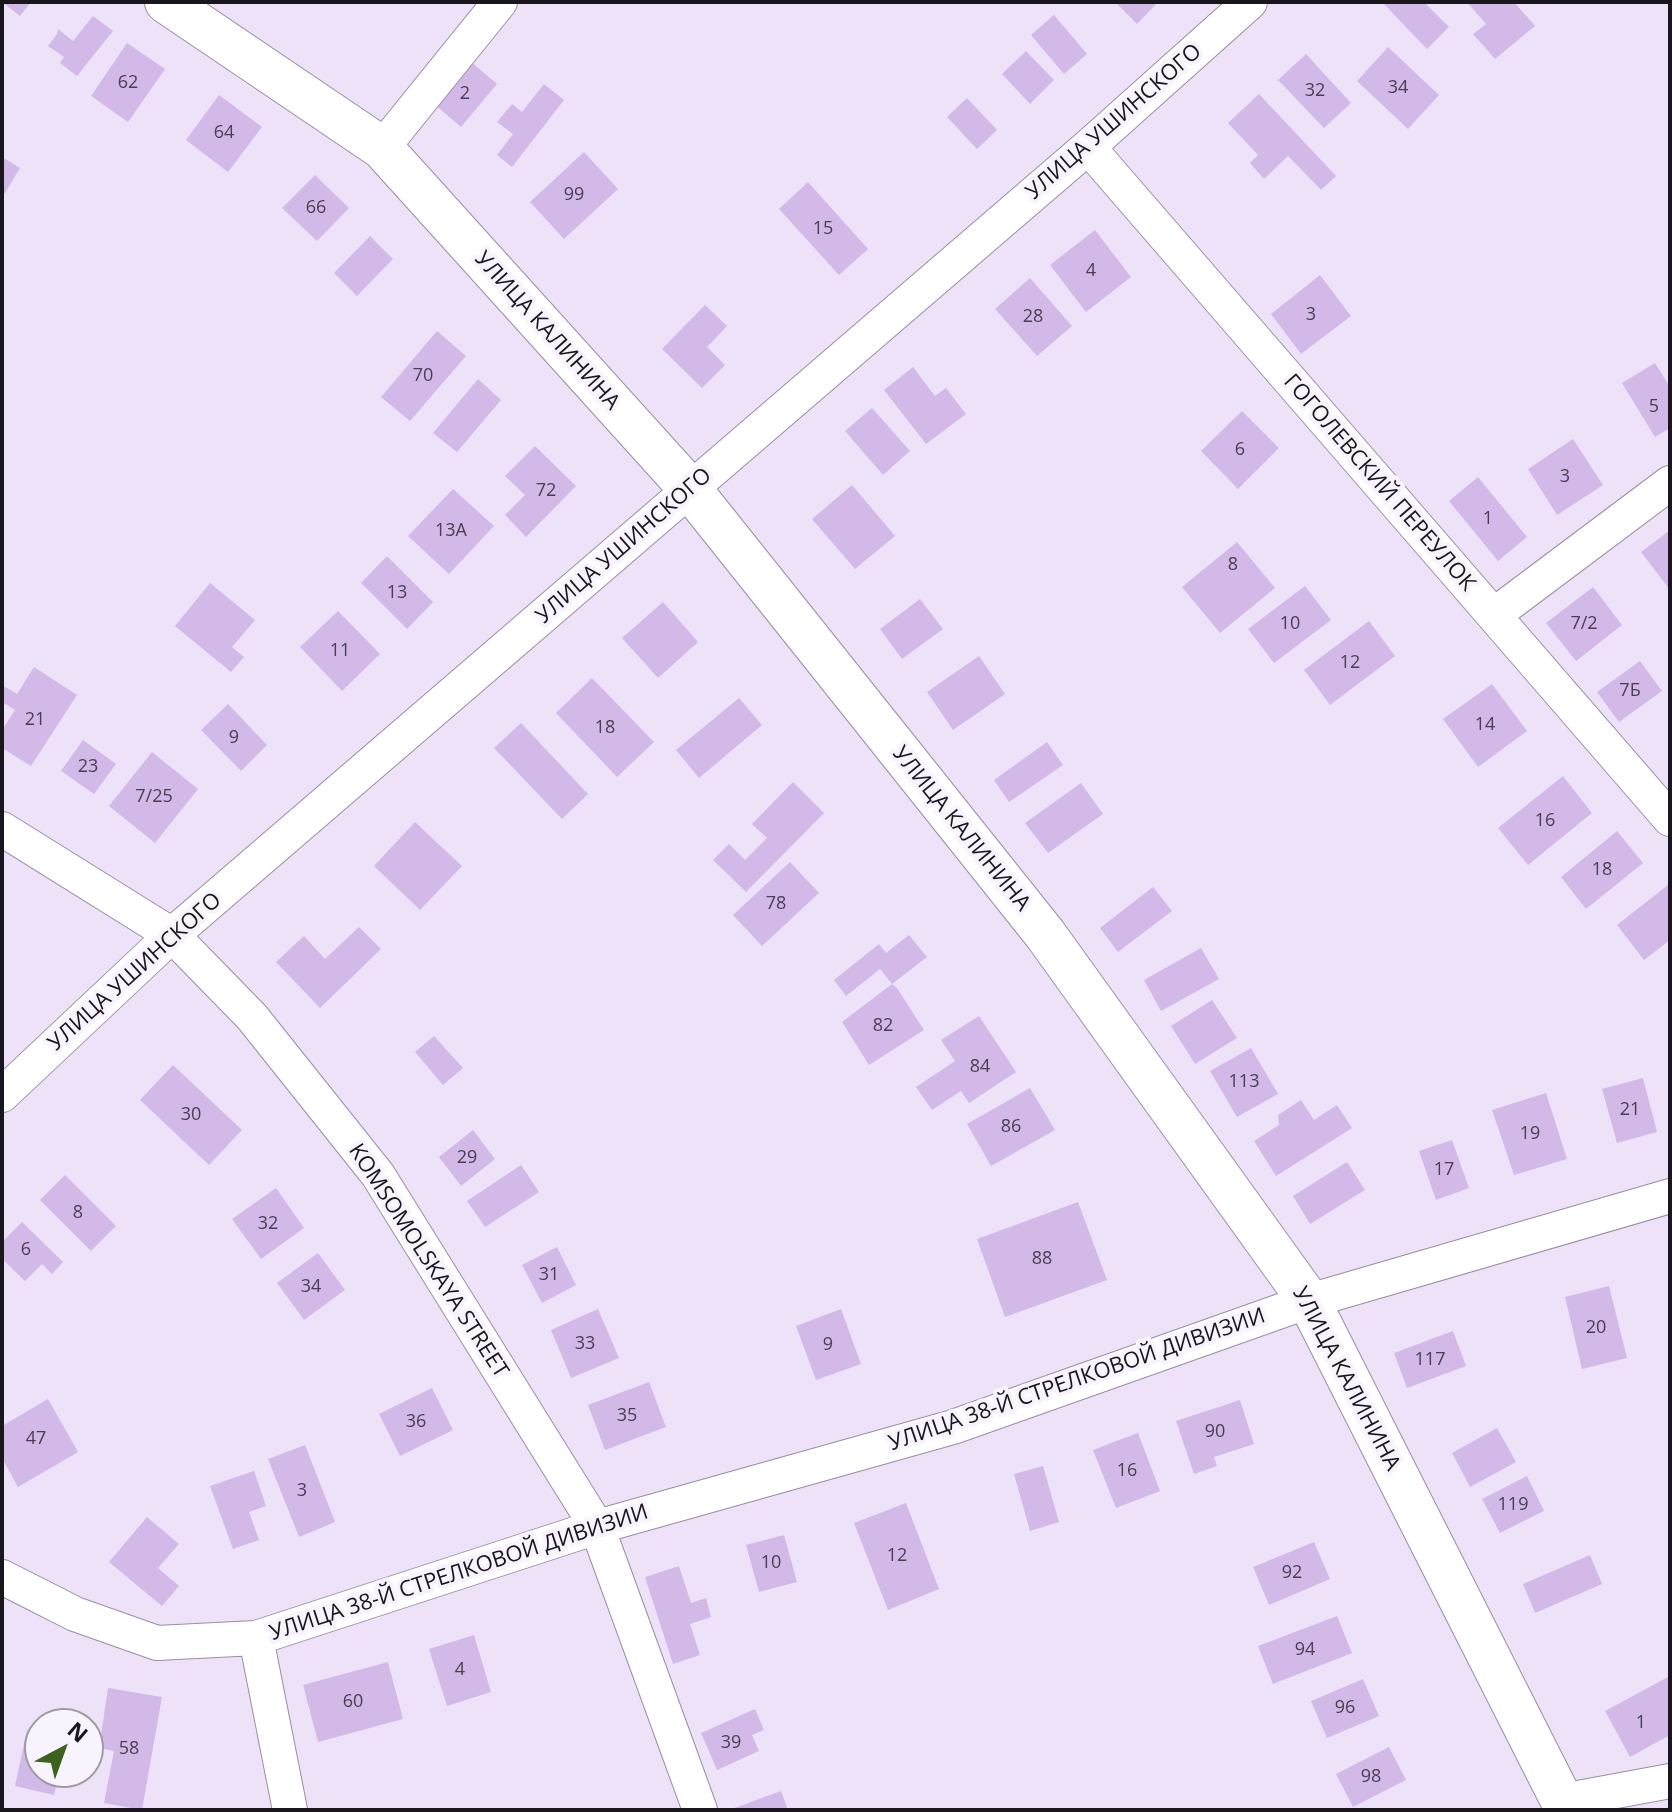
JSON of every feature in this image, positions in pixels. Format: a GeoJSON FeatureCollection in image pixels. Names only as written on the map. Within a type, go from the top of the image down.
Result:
{"type":"FeatureCollection","features":[{"type":"Feature","properties":{"kind":"street","name":"УЛИЦА КАЛИНИНА"},"geometry":{"type":"LineString","coordinates":[[166,2],[382,148],[690,489],[1045,934],[1309,1301],[1563,1805]]}},
{"type":"Feature","properties":{"kind":"street"},"geometry":{"type":"LineString","coordinates":[[382,148],[500,2]]}},
{"type":"Feature","properties":{"kind":"street","name":"УЛИЦА УШИНСКОГО"},"geometry":{"type":"LineString","coordinates":[[2,1095],[172,935],[1088,147],[1250,2]]}},
{"type":"Feature","properties":{"kind":"street","name":"ГОГОЛЕВСКИЙ ПЕРЕУЛОК"},"geometry":{"type":"LineString","coordinates":[[1088,147],[1670,819]]}},
{"type":"Feature","properties":{"kind":"street"},"geometry":{"type":"LineString","coordinates":[[1494,615],[1670,483]]}},
{"type":"Feature","properties":{"kind":"street","name":"KOMSOMOLSKAYA STREET"},"geometry":{"type":"LineString","coordinates":[[2,829],[172,935],[252,1017],[378,1175],[597,1527],[700,1810]]}},
{"type":"Feature","properties":{"kind":"street","name":"УЛИЦА 38-Й СТРЕЛКОВОЙ ДИВИЗИИ"},"geometry":{"type":"LineString","coordinates":[[2,1577],[75,1614],[157,1643],[256,1638],[597,1527],[953,1427],[1309,1301],[1670,1196]]}},
{"type":"Feature","properties":{"kind":"street"},"geometry":{"type":"LineString","coordinates":[[256,1638],[290,1810]]}},
{"type":"Feature","properties":{"kind":"street"},"geometry":{"type":"LineString","coordinates":[[1563,1805],[1670,1781]]}},
{"type":"Feature","properties":{"kind":"building"},"geometry":{"type":"Polygon","coordinates":[[[2,2],[31,2],[20,16],[2,2]]]}},
{"type":"Feature","properties":{"kind":"building"},"geometry":{"type":"Polygon","coordinates":[[[1115,2],[1158,2],[1137,24],[1115,2]]]}},
{"type":"Feature","properties":{"kind":"building"},"geometry":{"type":"Polygon","coordinates":[[[1382,2],[1424,2],[1449,27],[1427,49],[1382,2]]]}},
{"type":"Feature","properties":{"kind":"building"},"geometry":{"type":"Polygon","coordinates":[[[1467,2],[1514,2],[1535,26],[1495,59],[1473,34],[1486,24],[1467,2]]]}},
{"type":"Feature","properties":{"kind":"building"},"geometry":{"type":"Polygon","coordinates":[[[1054,15],[1087,54],[1064,74],[1031,35],[1054,15]]]}},
{"type":"Feature","properties":{"kind":"building"},"geometry":{"type":"Polygon","coordinates":[[[93,16],[113,31],[77,76],[60,63],[64,57],[48,46],[58,29],[73,41],[93,16]]]}},
{"type":"Feature","properties":{"kind":"building"},"geometry":{"type":"Polygon","coordinates":[[[127,43],[165,69],[128,122],[91,96],[127,43]]]}},
{"type":"Feature","properties":{"kind":"building"},"geometry":{"type":"Polygon","coordinates":[[[1388,47],[1439,95],[1408,129],[1357,81],[1388,47]]]}},
{"type":"Feature","properties":{"kind":"building"},"geometry":{"type":"Polygon","coordinates":[[[1026,51],[1054,80],[1030,104],[1002,74],[1026,51]]]}},
{"type":"Feature","properties":{"kind":"building"},"geometry":{"type":"Polygon","coordinates":[[[1306,54],[1351,103],[1324,128],[1278,80],[1306,54]]]}},
{"type":"Feature","properties":{"kind":"building"},"geometry":{"type":"Polygon","coordinates":[[[470,61],[497,84],[461,127],[433,103],[470,61]]]}},
{"type":"Feature","properties":{"kind":"building"},"geometry":{"type":"Polygon","coordinates":[[[544,84],[564,100],[512,167],[497,155],[513,134],[497,122],[512,104],[522,112],[544,84]]]}},
{"type":"Feature","properties":{"kind":"building"},"geometry":{"type":"Polygon","coordinates":[[[1259,94],[1336,176],[1321,190],[1288,156],[1264,179],[1250,163],[1258,155],[1228,123],[1259,94]]]}},
{"type":"Feature","properties":{"kind":"building"},"geometry":{"type":"Polygon","coordinates":[[[219,95],[262,127],[228,172],[186,140],[219,95]]]}},
{"type":"Feature","properties":{"kind":"building"},"geometry":{"type":"Polygon","coordinates":[[[967,98],[997,130],[977,149],[947,117],[967,98]]]}},
{"type":"Feature","properties":{"kind":"building"},"geometry":{"type":"Polygon","coordinates":[[[584,152],[618,189],[564,239],[530,202],[584,152]]]}},
{"type":"Feature","properties":{"kind":"building"},"geometry":{"type":"Polygon","coordinates":[[[2,157],[20,168],[2,198],[2,157]]]}},
{"type":"Feature","properties":{"kind":"building"},"geometry":{"type":"Polygon","coordinates":[[[315,175],[349,208],[317,241],[282,208],[315,175]]]}},
{"type":"Feature","properties":{"kind":"building"},"geometry":{"type":"Polygon","coordinates":[[[808,182],[868,249],[839,275],[779,209],[808,182]]]}},
{"type":"Feature","properties":{"kind":"building"},"geometry":{"type":"Polygon","coordinates":[[[1095,230],[1131,277],[1086,312],[1050,265],[1095,230]]]}},
{"type":"Feature","properties":{"kind":"building"},"geometry":{"type":"Polygon","coordinates":[[[370,236],[393,259],[357,296],[334,273],[370,236]]]}},
{"type":"Feature","properties":{"kind":"building"},"geometry":{"type":"Polygon","coordinates":[[[1320,275],[1351,316],[1301,354],[1271,314],[1320,275]]]}},
{"type":"Feature","properties":{"kind":"building"},"geometry":{"type":"Polygon","coordinates":[[[1030,278],[1072,326],[1037,356],[995,309],[1030,278]]]}},
{"type":"Feature","properties":{"kind":"building"},"geometry":{"type":"Polygon","coordinates":[[[705,305],[727,326],[707,347],[725,365],[702,388],[662,349],[705,305]]]}},
{"type":"Feature","properties":{"kind":"building"},"geometry":{"type":"Polygon","coordinates":[[[437,331],[466,356],[410,421],[381,397],[437,331]]]}},
{"type":"Feature","properties":{"kind":"building"},"geometry":{"type":"Polygon","coordinates":[[[1655,363],[1670,387],[1670,428],[1655,437],[1622,383],[1655,363]]]}},
{"type":"Feature","properties":{"kind":"building"},"geometry":{"type":"Polygon","coordinates":[[[913,367],[935,396],[946,388],[966,414],[926,444],[884,390],[913,367]]]}},
{"type":"Feature","properties":{"kind":"building"},"geometry":{"type":"Polygon","coordinates":[[[478,379],[501,400],[457,452],[433,433],[478,379]]]}},
{"type":"Feature","properties":{"kind":"building"},"geometry":{"type":"Polygon","coordinates":[[[872,408],[910,451],[883,475],[845,431],[872,408]]]}},
{"type":"Feature","properties":{"kind":"building"},"geometry":{"type":"Polygon","coordinates":[[[1242,411],[1279,448],[1238,489],[1201,451],[1242,411]]]}},
{"type":"Feature","properties":{"kind":"building"},"geometry":{"type":"Polygon","coordinates":[[[1573,439],[1603,485],[1557,515],[1528,469],[1573,439]]]}},
{"type":"Feature","properties":{"kind":"building"},"geometry":{"type":"Polygon","coordinates":[[[535,446],[576,486],[526,537],[505,515],[525,495],[505,476],[535,446]]]}},
{"type":"Feature","properties":{"kind":"building"},"geometry":{"type":"Polygon","coordinates":[[[1478,477],[1527,537],[1498,561],[1449,501],[1478,477]]]}},
{"type":"Feature","properties":{"kind":"building"},"geometry":{"type":"Polygon","coordinates":[[[852,485],[895,536],[855,569],[812,519],[852,485]]]}},
{"type":"Feature","properties":{"kind":"building"},"geometry":{"type":"Polygon","coordinates":[[[453,489],[494,526],[449,574],[408,536],[453,489]]]}},
{"type":"Feature","properties":{"kind":"building"},"geometry":{"type":"Polygon","coordinates":[[[1670,530],[1670,590],[1641,552],[1670,530]]]}},
{"type":"Feature","properties":{"kind":"building"},"geometry":{"type":"Polygon","coordinates":[[[1237,542],[1275,588],[1220,633],[1182,587],[1237,542]]]}},
{"type":"Feature","properties":{"kind":"building"},"geometry":{"type":"Polygon","coordinates":[[[387,556],[433,602],[407,629],[361,583],[387,556]]]}},
{"type":"Feature","properties":{"kind":"building"},"geometry":{"type":"Polygon","coordinates":[[[210,583],[255,620],[232,647],[244,657],[231,672],[175,626],[210,583]]]}},
{"type":"Feature","properties":{"kind":"building"},"geometry":{"type":"Polygon","coordinates":[[[1305,586],[1331,620],[1274,663],[1248,629],[1305,586]]]}},
{"type":"Feature","properties":{"kind":"building"},"geometry":{"type":"Polygon","coordinates":[[[1593,587],[1622,625],[1576,661],[1546,623],[1593,587]]]}},
{"type":"Feature","properties":{"kind":"building"},"geometry":{"type":"Polygon","coordinates":[[[920,599],[943,629],[902,659],[880,629],[920,599]]]}},
{"type":"Feature","properties":{"kind":"building"},"geometry":{"type":"Polygon","coordinates":[[[663,602],[698,642],[658,678],[622,638],[663,602]]]}},
{"type":"Feature","properties":{"kind":"building"},"geometry":{"type":"Polygon","coordinates":[[[338,611],[380,654],[342,691],[300,647],[338,611]]]}},
{"type":"Feature","properties":{"kind":"building"},"geometry":{"type":"Polygon","coordinates":[[[1369,621],[1395,656],[1330,705],[1304,670],[1369,621]]]}},
{"type":"Feature","properties":{"kind":"building"},"geometry":{"type":"Polygon","coordinates":[[[979,656],[1005,694],[953,730],[927,692],[979,656]]]}},
{"type":"Feature","properties":{"kind":"building"},"geometry":{"type":"Polygon","coordinates":[[[1640,661],[1662,691],[1619,722],[1597,692],[1640,661]]]}},
{"type":"Feature","properties":{"kind":"building"},"geometry":{"type":"Polygon","coordinates":[[[34,667],[77,695],[31,766],[2,748],[2,730],[15,710],[2,702],[2,685],[17,694],[34,667]]]}},
{"type":"Feature","properties":{"kind":"building"},"geometry":{"type":"Polygon","coordinates":[[[592,678],[654,742],[617,777],[556,713],[592,678]]]}},
{"type":"Feature","properties":{"kind":"building"},"geometry":{"type":"Polygon","coordinates":[[[1492,684],[1527,731],[1478,767],[1443,719],[1492,684]]]}},
{"type":"Feature","properties":{"kind":"building"},"geometry":{"type":"Polygon","coordinates":[[[739,698],[762,725],[699,778],[676,750],[739,698]]]}},
{"type":"Feature","properties":{"kind":"building"},"geometry":{"type":"Polygon","coordinates":[[[228,704],[267,745],[241,771],[201,730],[228,704]]]}},
{"type":"Feature","properties":{"kind":"building"},"geometry":{"type":"Polygon","coordinates":[[[521,723],[588,794],[562,819],[494,748],[521,723]]]}},
{"type":"Feature","properties":{"kind":"building"},"geometry":{"type":"Polygon","coordinates":[[[83,740],[116,764],[94,794],[61,771],[83,740]]]}},
{"type":"Feature","properties":{"kind":"building"},"geometry":{"type":"Polygon","coordinates":[[[1047,742],[1063,765],[1009,802],[994,780],[1047,742]]]}},
{"type":"Feature","properties":{"kind":"building"},"geometry":{"type":"Polygon","coordinates":[[[152,752],[198,789],[155,843],[109,806],[152,752]]]}},
{"type":"Feature","properties":{"kind":"building"},"geometry":{"type":"Polygon","coordinates":[[[1563,776],[1592,813],[1528,865],[1498,828],[1563,776]]]}},
{"type":"Feature","properties":{"kind":"building"},"geometry":{"type":"Polygon","coordinates":[[[793,782],[824,813],[746,892],[713,860],[729,844],[745,860],[767,838],[752,824],[793,782]]]}},
{"type":"Feature","properties":{"kind":"building"},"geometry":{"type":"Polygon","coordinates":[[[1081,783],[1103,814],[1048,853],[1025,823],[1081,783]]]}},
{"type":"Feature","properties":{"kind":"building"},"geometry":{"type":"Polygon","coordinates":[[[415,822],[462,866],[420,910],[374,866],[415,822]]]}},
{"type":"Feature","properties":{"kind":"building"},"geometry":{"type":"Polygon","coordinates":[[[1617,831],[1643,863],[1586,909],[1561,877],[1617,831]]]}},
{"type":"Feature","properties":{"kind":"building"},"geometry":{"type":"Polygon","coordinates":[[[790,862],[819,893],[762,946],[733,915],[790,862]]]}},
{"type":"Feature","properties":{"kind":"building"},"geometry":{"type":"Polygon","coordinates":[[[1668,885],[1670,940],[1644,960],[1617,925],[1668,885]]]}},
{"type":"Feature","properties":{"kind":"building"},"geometry":{"type":"Polygon","coordinates":[[[1153,887],[1172,911],[1118,952],[1100,928],[1153,887]]]}},
{"type":"Feature","properties":{"kind":"building"},"geometry":{"type":"Polygon","coordinates":[[[359,927],[381,949],[320,1008],[276,962],[304,936],[325,959],[359,927]]]}},
{"type":"Feature","properties":{"kind":"building"},"geometry":{"type":"Polygon","coordinates":[[[909,935],[927,957],[892,984],[880,969],[846,996],[834,980],[879,944],[886,953],[909,935]]]}},
{"type":"Feature","properties":{"kind":"building"},"geometry":{"type":"Polygon","coordinates":[[[1201,948],[1219,979],[1161,1011],[1144,980],[1201,948]]]}},
{"type":"Feature","properties":{"kind":"building"},"geometry":{"type":"Polygon","coordinates":[[[892,984],[924,1030],[869,1065],[842,1022],[892,984]]]}},
{"type":"Feature","properties":{"kind":"building"},"geometry":{"type":"Polygon","coordinates":[[[1212,1000],[1237,1038],[1195,1064],[1171,1026],[1212,1000]]]}},
{"type":"Feature","properties":{"kind":"building"},"geometry":{"type":"Polygon","coordinates":[[[979,1016],[1016,1072],[969,1103],[961,1091],[932,1110],[916,1087],[955,1061],[941,1040],[979,1016]]]}},
{"type":"Feature","properties":{"kind":"building"},"geometry":{"type":"Polygon","coordinates":[[[434,1036],[463,1068],[443,1085],[415,1052],[434,1036]]]}},
{"type":"Feature","properties":{"kind":"building"},"geometry":{"type":"Polygon","coordinates":[[[1251,1048],[1278,1094],[1237,1117],[1210,1071],[1251,1048]]]}},
{"type":"Feature","properties":{"kind":"building"},"geometry":{"type":"Polygon","coordinates":[[[173,1065],[242,1130],[209,1165],[140,1100],[173,1065]]]}},
{"type":"Feature","properties":{"kind":"building"},"geometry":{"type":"Polygon","coordinates":[[[1643,1078],[1657,1132],[1617,1143],[1602,1089],[1643,1078]]]}},
{"type":"Feature","properties":{"kind":"building"},"geometry":{"type":"Polygon","coordinates":[[[1030,1088],[1055,1130],[991,1166],[967,1124],[1030,1088]]]}},
{"type":"Feature","properties":{"kind":"building"},"geometry":{"type":"Polygon","coordinates":[[[1546,1093],[1567,1159],[1514,1175],[1492,1110],[1546,1093]]]}},
{"type":"Feature","properties":{"kind":"building"},"geometry":{"type":"Polygon","coordinates":[[[1301,1100],[1314,1120],[1337,1105],[1352,1128],[1276,1176],[1254,1141],[1279,1125],[1278,1115],[1301,1100]]]}},
{"type":"Feature","properties":{"kind":"building"},"geometry":{"type":"Polygon","coordinates":[[[473,1130],[495,1159],[461,1186],[439,1157],[473,1130]]]}},
{"type":"Feature","properties":{"kind":"building"},"geometry":{"type":"Polygon","coordinates":[[[1452,1140],[1469,1188],[1436,1200],[1419,1151],[1452,1140]]]}},
{"type":"Feature","properties":{"kind":"building"},"geometry":{"type":"Polygon","coordinates":[[[1347,1162],[1365,1190],[1310,1224],[1293,1196],[1347,1162]]]}},
{"type":"Feature","properties":{"kind":"building"},"geometry":{"type":"Polygon","coordinates":[[[521,1165],[539,1192],[485,1227],[467,1201],[521,1165]]]}},
{"type":"Feature","properties":{"kind":"building"},"geometry":{"type":"Polygon","coordinates":[[[65,1175],[116,1226],[91,1251],[40,1200],[65,1175]]]}},
{"type":"Feature","properties":{"kind":"building"},"geometry":{"type":"Polygon","coordinates":[[[276,1188],[304,1228],[261,1259],[232,1219],[276,1188]]]}},
{"type":"Feature","properties":{"kind":"building"},"geometry":{"type":"Polygon","coordinates":[[[1078,1202],[1107,1280],[1005,1317],[977,1239],[1078,1202]]]}},
{"type":"Feature","properties":{"kind":"building"},"geometry":{"type":"Polygon","coordinates":[[[22,1222],[63,1262],[52,1274],[42,1264],[25,1281],[2,1259],[2,1242],[22,1222]]]}},
{"type":"Feature","properties":{"kind":"building"},"geometry":{"type":"Polygon","coordinates":[[[557,1247],[576,1285],[542,1303],[522,1265],[557,1247]]]}},
{"type":"Feature","properties":{"kind":"building"},"geometry":{"type":"Polygon","coordinates":[[[318,1253],[345,1290],[304,1320],[277,1283],[318,1253]]]}},
{"type":"Feature","properties":{"kind":"building"},"geometry":{"type":"Polygon","coordinates":[[[1609,1286],[1627,1358],[1582,1369],[1565,1297],[1609,1286]]]}},
{"type":"Feature","properties":{"kind":"building"},"geometry":{"type":"Polygon","coordinates":[[[598,1309],[619,1358],[571,1378],[551,1330],[598,1309]]]}},
{"type":"Feature","properties":{"kind":"building"},"geometry":{"type":"Polygon","coordinates":[[[841,1309],[861,1364],[816,1380],[796,1326],[841,1309]]]}},
{"type":"Feature","properties":{"kind":"building"},"geometry":{"type":"Polygon","coordinates":[[[1453,1331],[1466,1366],[1407,1388],[1394,1353],[1453,1331]]]}},
{"type":"Feature","properties":{"kind":"building"},"geometry":{"type":"Polygon","coordinates":[[[649,1382],[666,1427],[605,1450],[588,1405],[649,1382]]]}},
{"type":"Feature","properties":{"kind":"building"},"geometry":{"type":"Polygon","coordinates":[[[432,1388],[453,1430],[400,1456],[379,1414],[432,1388]]]}},
{"type":"Feature","properties":{"kind":"building"},"geometry":{"type":"Polygon","coordinates":[[[48,1399],[78,1452],[18,1487],[2,1458],[2,1426],[48,1399]]]}},
{"type":"Feature","properties":{"kind":"building"},"geometry":{"type":"Polygon","coordinates":[[[1240,1400],[1254,1444],[1214,1457],[1217,1466],[1194,1474],[1176,1421],[1240,1400]]]}},
{"type":"Feature","properties":{"kind":"building"},"geometry":{"type":"Polygon","coordinates":[[[1497,1428],[1516,1462],[1470,1487],[1452,1453],[1497,1428]]]}},
{"type":"Feature","properties":{"kind":"building"},"geometry":{"type":"Polygon","coordinates":[[[1138,1433],[1160,1491],[1116,1508],[1093,1450],[1138,1433]]]}},
{"type":"Feature","properties":{"kind":"building"},"geometry":{"type":"Polygon","coordinates":[[[305,1445],[335,1522],[299,1537],[268,1459],[305,1445]]]}},
{"type":"Feature","properties":{"kind":"building"},"geometry":{"type":"Polygon","coordinates":[[[1043,1466],[1059,1522],[1030,1531],[1014,1474],[1043,1466]]]}},
{"type":"Feature","properties":{"kind":"building"},"geometry":{"type":"Polygon","coordinates":[[[254,1471],[266,1506],[249,1512],[259,1540],[233,1549],[210,1486],[254,1471]]]}},
{"type":"Feature","properties":{"kind":"building"},"geometry":{"type":"Polygon","coordinates":[[[1527,1476],[1544,1511],[1500,1533],[1482,1499],[1527,1476]]]}},
{"type":"Feature","properties":{"kind":"building"},"geometry":{"type":"Polygon","coordinates":[[[906,1503],[939,1589],[888,1610],[854,1523],[906,1503]]]}},
{"type":"Feature","properties":{"kind":"building"},"geometry":{"type":"Polygon","coordinates":[[[147,1517],[179,1544],[158,1568],[179,1586],[162,1606],[109,1562],[147,1517]]]}},
{"type":"Feature","properties":{"kind":"building"},"geometry":{"type":"Polygon","coordinates":[[[784,1535],[797,1582],[759,1592],[746,1545],[784,1535]]]}},
{"type":"Feature","properties":{"kind":"building"},"geometry":{"type":"Polygon","coordinates":[[[1314,1542],[1330,1579],[1269,1605],[1253,1567],[1314,1542]]]}},
{"type":"Feature","properties":{"kind":"building"},"geometry":{"type":"Polygon","coordinates":[[[1590,1555],[1602,1584],[1535,1613],[1523,1584],[1590,1555]]]}},
{"type":"Feature","properties":{"kind":"building"},"geometry":{"type":"Polygon","coordinates":[[[679,1566],[691,1603],[706,1598],[711,1617],[690,1624],[700,1655],[673,1664],[645,1577],[679,1566]]]}},
{"type":"Feature","properties":{"kind":"building"},"geometry":{"type":"Polygon","coordinates":[[[1337,1616],[1352,1653],[1273,1684],[1258,1646],[1337,1616]]]}},
{"type":"Feature","properties":{"kind":"building"},"geometry":{"type":"Polygon","coordinates":[[[474,1635],[491,1692],[447,1706],[429,1649],[474,1635]]]}},
{"type":"Feature","properties":{"kind":"building"},"geometry":{"type":"Polygon","coordinates":[[[388,1662],[403,1719],[318,1742],[303,1685],[388,1662]]]}},
{"type":"Feature","properties":{"kind":"building"},"geometry":{"type":"Polygon","coordinates":[[[1670,1676],[1670,1735],[1630,1757],[1605,1711],[1670,1676]]]}},
{"type":"Feature","properties":{"kind":"building"},"geometry":{"type":"Polygon","coordinates":[[[1363,1679],[1379,1716],[1327,1738],[1311,1701],[1363,1679]]]}},
{"type":"Feature","properties":{"kind":"building"},"geometry":{"type":"Polygon","coordinates":[[[108,1688],[162,1697],[142,1810],[104,1803],[114,1751],[104,1749],[108,1688]]]}},
{"type":"Feature","properties":{"kind":"building"},"geometry":{"type":"Polygon","coordinates":[[[755,1709],[764,1730],[752,1735],[759,1751],[717,1770],[701,1733],[755,1709]]]}},
{"type":"Feature","properties":{"kind":"building"},"geometry":{"type":"Polygon","coordinates":[[[24,1744],[24,1788],[56,1788],[54,1795],[15,1786],[24,1744]]]}},
{"type":"Feature","properties":{"kind":"building"},"geometry":{"type":"Polygon","coordinates":[[[1389,1747],[1406,1780],[1353,1807],[1336,1774],[1389,1747]]]}},
{"type":"Feature","properties":{"kind":"building"},"geometry":{"type":"Polygon","coordinates":[[[781,1791],[788,1810],[729,1810],[781,1791]]]}}]}
